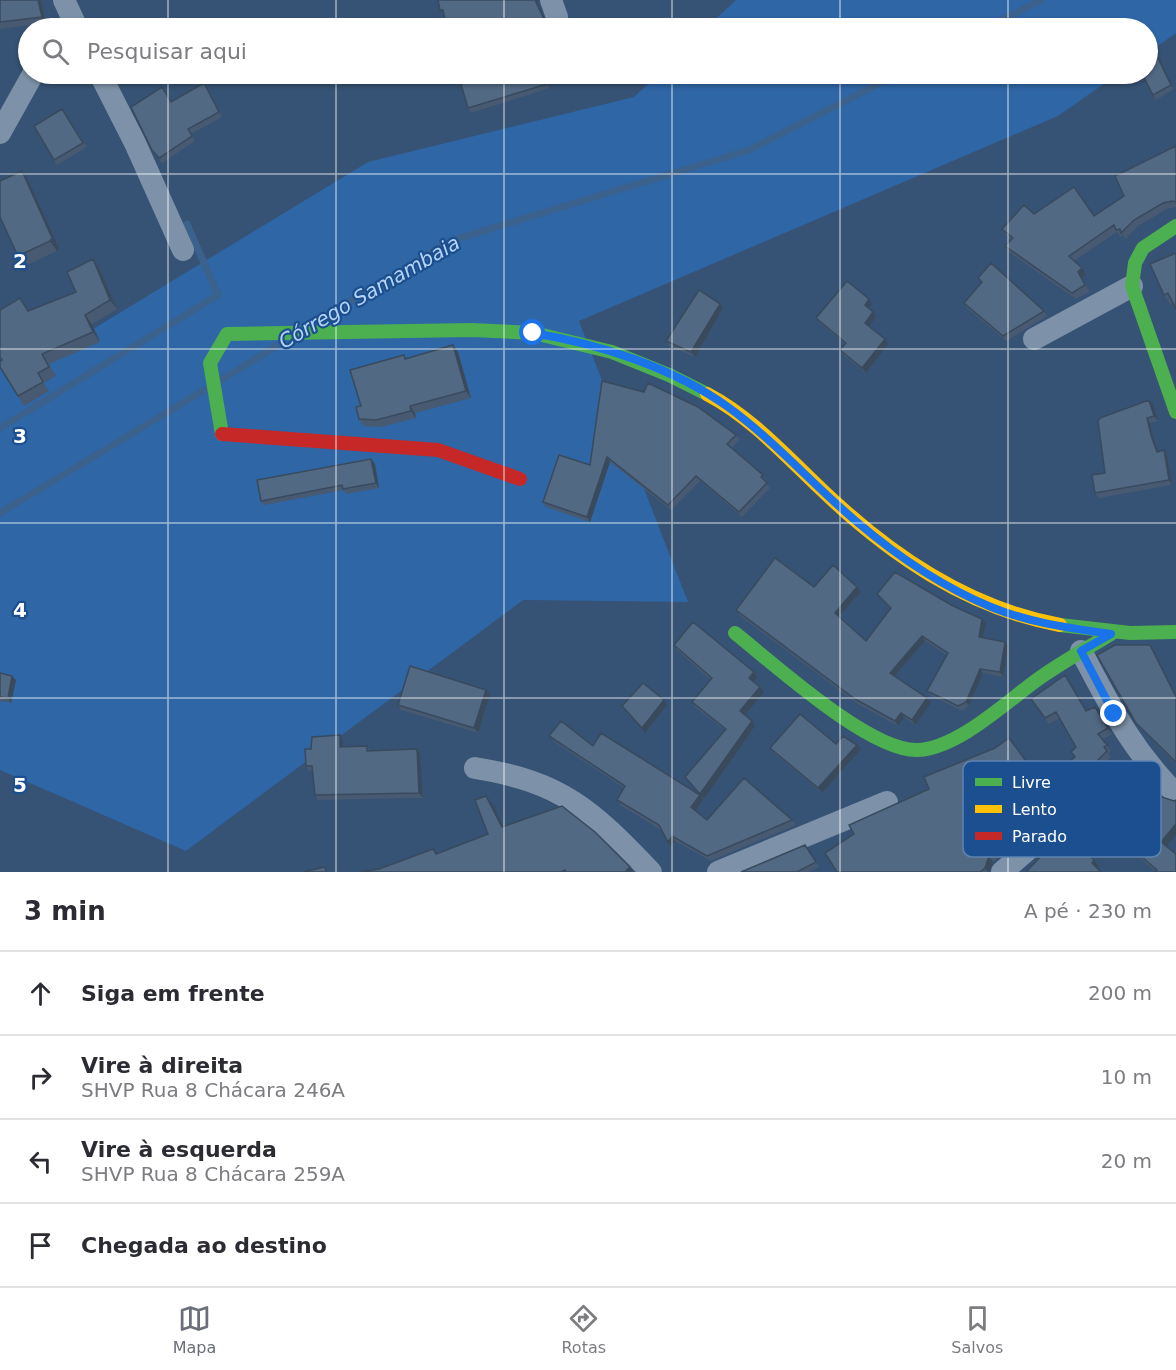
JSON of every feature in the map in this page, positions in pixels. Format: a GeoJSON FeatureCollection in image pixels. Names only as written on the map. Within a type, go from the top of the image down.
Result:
{"type":"FeatureCollection","features":[{"type":"Feature","properties":{"kind":"street"},"geometry":{"type":"LineString","coordinates":[[0,134],[28,84]]}},
{"type":"Feature","properties":{"kind":"street"},"geometry":{"type":"LineString","coordinates":[[105,84],[183,250]]}},
{"type":"Feature","properties":{"kind":"street"},"geometry":{"type":"LineString","coordinates":[[1176,226],[1148,241],[1138,253],[1132,286],[1176,412]]}},
{"type":"Feature","properties":{"kind":"street"},"geometry":{"type":"LineString","coordinates":[[1034,339],[1132,286]]}},
{"type":"Feature","properties":{"kind":"street"},"geometry":{"type":"LineString","coordinates":[[520,479],[438,450],[221,434],[210,363],[227,334],[488,330],[543,335],[598,348],[688,383],[727,407],[788,458],[856,521],[909,561],[990,606],[1022,619],[1111,634],[1176,632]]}},
{"type":"Feature","properties":{"kind":"street"},"geometry":{"type":"LineString","coordinates":[[735,633],[847,718],[875,735],[915,750],[951,739],[1081,651],[1111,634]]}},
{"type":"Feature","properties":{"kind":"street"},"geometry":{"type":"LineString","coordinates":[[1081,651],[1132,743],[1145,761]]}},
{"type":"Feature","properties":{"kind":"street"},"geometry":{"type":"LineString","coordinates":[[475,768],[510,773],[545,784],[576,802],[602,823],[651,872]]}},
{"type":"Feature","properties":{"kind":"street"},"geometry":{"type":"LineString","coordinates":[[1161,778],[1176,794]]}},
{"type":"Feature","properties":{"kind":"street"},"geometry":{"type":"LineString","coordinates":[[718,872],[887,802]]}},
{"type":"Feature","properties":{"kind":"street"},"geometry":{"type":"LineString","coordinates":[[1002,872],[1019,857]]}},
{"type":"Feature","properties":{"kind":"shaded area"},"geometry":{"type":"Polygon","coordinates":[[[736,0],[1176,0],[1176,33],[1158,46],[1158,18],[717,18],[736,0]]]}},
{"type":"Feature","properties":{"kind":"shaded area"},"geometry":{"type":"Polygon","coordinates":[[[648,84],[1104,84],[1058,116],[579,321],[688,602],[523,600],[186,851],[0,770],[0,367],[32,366],[368,162],[634,97],[648,84]]]}},
{"type":"Feature","properties":{"kind":"building"},"geometry":{"type":"Polygon","coordinates":[[[0,0],[38,0],[42,17],[18,18],[18,20],[0,22],[0,0]]]}},
{"type":"Feature","properties":{"kind":"building"},"geometry":{"type":"Polygon","coordinates":[[[438,0],[535,0],[543,18],[445,18],[443,10],[440,10],[438,0]]]}},
{"type":"Feature","properties":{"kind":"building"},"geometry":{"type":"Polygon","coordinates":[[[1158,58],[1171,85],[1153,95],[1147,84],[1158,84],[1158,58]]]}},
{"type":"Feature","properties":{"kind":"building"},"geometry":{"type":"Polygon","coordinates":[[[205,84],[219,112],[188,129],[192,136],[159,158],[152,150],[131,107],[162,87],[171,102],[205,84]]]}},
{"type":"Feature","properties":{"kind":"building"},"geometry":{"type":"Polygon","coordinates":[[[461,84],[547,84],[468,108],[461,84]]]}},
{"type":"Feature","properties":{"kind":"building"},"geometry":{"type":"Polygon","coordinates":[[[62,109],[83,143],[54,160],[34,126],[62,109]]]}},
{"type":"Feature","properties":{"kind":"building"},"geometry":{"type":"Polygon","coordinates":[[[1176,146],[1176,202],[1163,203],[1134,220],[1121,233],[1120,229],[1116,230],[1114,225],[1069,256],[1082,268],[1078,272],[1085,285],[1072,293],[1005,246],[1013,238],[1002,229],[1024,205],[1034,214],[1074,187],[1094,216],[1124,196],[1115,176],[1176,146]]]}},
{"type":"Feature","properties":{"kind":"building"},"geometry":{"type":"Polygon","coordinates":[[[22,171],[52,238],[18,256],[0,217],[0,181],[22,171]]]}},
{"type":"Feature","properties":{"kind":"building"},"geometry":{"type":"Polygon","coordinates":[[[1176,253],[1176,309],[1168,293],[1164,295],[1150,264],[1176,253]]]}},
{"type":"Feature","properties":{"kind":"building"},"geometry":{"type":"Polygon","coordinates":[[[93,259],[110,300],[85,315],[93,332],[42,354],[49,367],[38,373],[43,382],[18,396],[0,367],[2,360],[0,357],[0,310],[20,298],[28,311],[76,292],[67,272],[93,259]]]}},
{"type":"Feature","properties":{"kind":"building"},"geometry":{"type":"Polygon","coordinates":[[[991,263],[1044,311],[1003,336],[964,303],[982,282],[978,278],[991,263]]]}},
{"type":"Feature","properties":{"kind":"building"},"geometry":{"type":"Polygon","coordinates":[[[847,281],[869,299],[865,305],[873,312],[865,323],[885,339],[862,368],[840,350],[846,343],[816,318],[847,281]]]}},
{"type":"Feature","properties":{"kind":"building"},"geometry":{"type":"Polygon","coordinates":[[[699,290],[720,304],[691,352],[666,341],[699,290]]]}},
{"type":"Feature","properties":{"kind":"building"},"geometry":{"type":"Polygon","coordinates":[[[453,345],[466,391],[410,406],[411,411],[376,420],[359,419],[356,407],[361,406],[350,370],[404,355],[405,359],[453,345]]]}},
{"type":"Feature","properties":{"kind":"building"},"geometry":{"type":"Polygon","coordinates":[[[602,381],[644,392],[648,383],[698,407],[736,435],[727,444],[763,475],[761,477],[767,483],[739,512],[696,476],[668,505],[607,457],[587,517],[543,502],[559,455],[590,465],[602,381]]]}},
{"type":"Feature","properties":{"kind":"building"},"geometry":{"type":"Polygon","coordinates":[[[1149,400],[1154,416],[1147,418],[1151,435],[1157,452],[1164,450],[1169,480],[1095,493],[1092,475],[1105,473],[1098,421],[1100,418],[1149,400]]]}},
{"type":"Feature","properties":{"kind":"building"},"geometry":{"type":"Polygon","coordinates":[[[371,459],[376,483],[343,489],[342,485],[261,501],[257,480],[371,459]]]}},
{"type":"Feature","properties":{"kind":"building"},"geometry":{"type":"Polygon","coordinates":[[[775,558],[814,587],[833,565],[857,587],[835,613],[866,641],[891,608],[877,594],[895,572],[953,606],[982,619],[979,637],[1005,642],[1000,672],[980,669],[966,702],[958,706],[927,691],[948,653],[922,636],[890,673],[927,698],[912,720],[901,713],[895,721],[855,699],[736,610],[775,558]]]}},
{"type":"Feature","properties":{"kind":"building"},"geometry":{"type":"Polygon","coordinates":[[[693,622],[754,672],[749,678],[760,687],[740,711],[752,721],[700,794],[685,777],[726,729],[692,702],[712,678],[674,645],[693,622]]]}},
{"type":"Feature","properties":{"kind":"building"},"geometry":{"type":"Polygon","coordinates":[[[1115,645],[1150,645],[1176,697],[1176,762],[1136,723],[1097,655],[1115,645]]]}},
{"type":"Feature","properties":{"kind":"building"},"geometry":{"type":"Polygon","coordinates":[[[410,666],[486,690],[474,728],[398,705],[410,666]]]}},
{"type":"Feature","properties":{"kind":"building"},"geometry":{"type":"Polygon","coordinates":[[[0,673],[12,676],[8,698],[0,697],[0,673]]]}},
{"type":"Feature","properties":{"kind":"building"},"geometry":{"type":"Polygon","coordinates":[[[1065,675],[1086,711],[1095,707],[1108,728],[1098,734],[1107,745],[1104,747],[1107,751],[1097,761],[1070,761],[1075,757],[1071,752],[1076,747],[1056,712],[1045,718],[1031,699],[1065,675]]]}},
{"type":"Feature","properties":{"kind":"building"},"geometry":{"type":"Polygon","coordinates":[[[643,683],[664,700],[642,728],[622,706],[643,683]]]}},
{"type":"Feature","properties":{"kind":"building"},"geometry":{"type":"Polygon","coordinates":[[[800,714],[836,744],[843,736],[857,745],[818,788],[770,748],[800,714]]]}},
{"type":"Feature","properties":{"kind":"building"},"geometry":{"type":"Polygon","coordinates":[[[561,721],[593,746],[601,733],[700,795],[691,807],[707,820],[744,778],[792,820],[707,856],[672,836],[668,842],[659,825],[617,800],[625,786],[549,736],[561,721]]]}},
{"type":"Feature","properties":{"kind":"building"},"geometry":{"type":"Polygon","coordinates":[[[340,735],[340,747],[367,746],[367,751],[417,749],[419,793],[315,795],[312,766],[306,766],[305,749],[311,749],[312,737],[340,735]]]}},
{"type":"Feature","properties":{"kind":"building"},"geometry":{"type":"Polygon","coordinates":[[[1009,738],[1026,761],[963,761],[995,748],[1009,738]]]}},
{"type":"Feature","properties":{"kind":"building"},"geometry":{"type":"Polygon","coordinates":[[[963,761],[963,857],[989,857],[985,868],[980,872],[837,872],[825,853],[854,834],[849,825],[929,789],[924,777],[963,761]]]}},
{"type":"Feature","properties":{"kind":"building"},"geometry":{"type":"Polygon","coordinates":[[[486,796],[502,827],[562,806],[595,832],[630,867],[625,872],[566,872],[565,870],[561,872],[360,872],[379,869],[433,849],[436,854],[488,834],[475,800],[486,796]]]}},
{"type":"Feature","properties":{"kind":"building"},"geometry":{"type":"Polygon","coordinates":[[[1162,797],[1176,800],[1176,824],[1161,842],[1162,797]]]}},
{"type":"Feature","properties":{"kind":"building"},"geometry":{"type":"Polygon","coordinates":[[[1161,842],[1176,854],[1176,872],[1155,872],[1157,870],[1142,857],[1161,857],[1161,842]]]}},
{"type":"Feature","properties":{"kind":"building"},"geometry":{"type":"Polygon","coordinates":[[[805,845],[816,862],[797,872],[741,872],[805,845]]]}},
{"type":"Feature","properties":{"kind":"building"},"geometry":{"type":"Polygon","coordinates":[[[1040,857],[1091,857],[1094,860],[1092,863],[1101,872],[1026,872],[1040,857]]]}},
{"type":"Feature","properties":{"kind":"building"},"geometry":{"type":"Polygon","coordinates":[[[325,867],[326,872],[303,872],[325,867]]]}},
{"type":"Feature","properties":{"kind":"waterway","name":"Córrego Samambaia"},"geometry":{"type":"LineString","coordinates":[[1006,18],[1041,0]]}},
{"type":"Feature","properties":{"kind":"waterway","name":"Córrego Samambaia"},"geometry":{"type":"LineString","coordinates":[[318,321],[450,241],[749,150],[878,84]]}},
{"type":"Feature","properties":{"kind":"waterway"},"geometry":{"type":"LineString","coordinates":[[0,428],[218,295],[187,224]]}},
{"type":"Feature","properties":{"kind":"waterway","name":"Córrego Samambaia"},"geometry":{"type":"LineString","coordinates":[[221,380],[278,345]]}},
{"type":"Feature","properties":{"kind":"waterway","name":"Córrego Samambaia"},"geometry":{"type":"LineString","coordinates":[[0,513],[204,390]]}},
{"type":"Feature","properties":{"kind":"traffic: fast"},"geometry":{"type":"LineString","coordinates":[[1176,226],[1143,248],[1135,263],[1132,286],[1176,412]]}},
{"type":"Feature","properties":{"kind":"traffic: fast"},"geometry":{"type":"LineString","coordinates":[[222,434],[210,363],[227,334],[472,330],[534,333],[612,352],[669,375],[707,394]]}},
{"type":"Feature","properties":{"kind":"traffic: fast"},"geometry":{"type":"LineString","coordinates":[[1060,625],[1130,633],[1176,632]]}},
{"type":"Feature","properties":{"kind":"traffic: fast"},"geometry":{"type":"LineString","coordinates":[[735,633],[848,721],[897,746],[917,750],[933,748],[966,733],[1050,671],[1111,634]]}},
{"type":"Feature","properties":{"kind":"traffic: slow"},"geometry":{"type":"LineString","coordinates":[[707,394],[753,426],[874,536],[931,575],[993,606],[1060,625]]}},
{"type":"Feature","properties":{"kind":"traffic: jam"},"geometry":{"type":"LineString","coordinates":[[222,434],[438,450],[520,479]]}},
{"type":"Feature","properties":{"kind":"route"},"geometry":{"type":"LineString","coordinates":[[533,333],[563,338],[638,362],[688,383],[709,395],[748,423],[883,543],[938,579],[970,596],[1022,619],[1052,626],[1111,634],[1081,651],[1114,714]]}}]}
